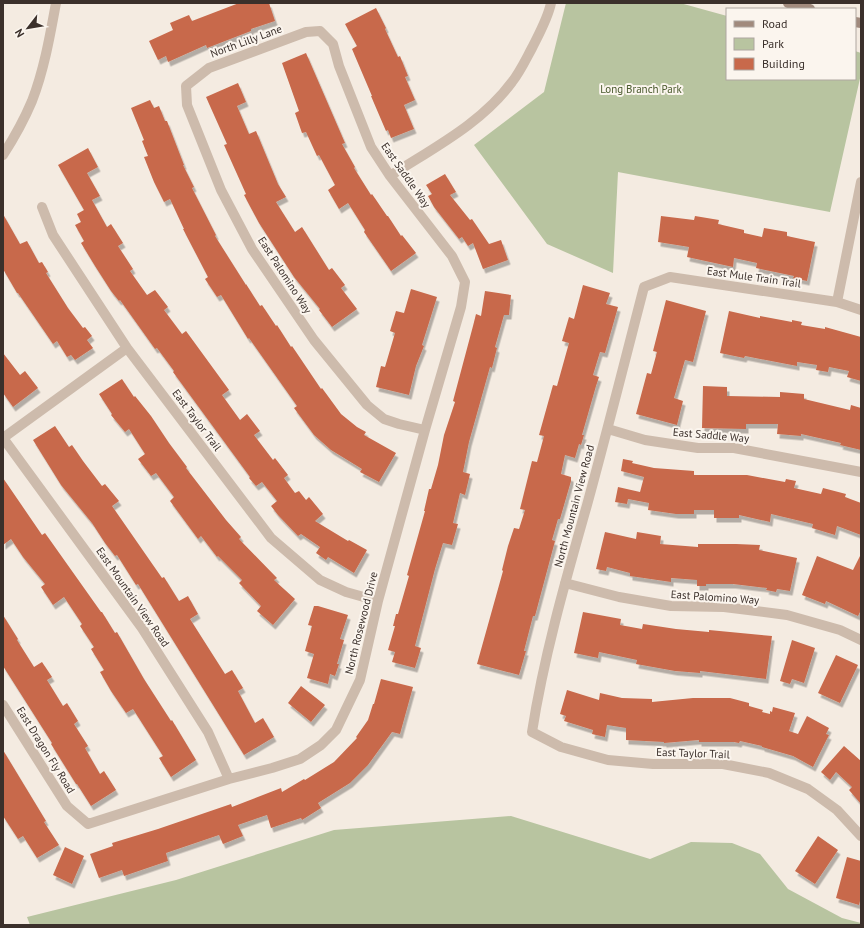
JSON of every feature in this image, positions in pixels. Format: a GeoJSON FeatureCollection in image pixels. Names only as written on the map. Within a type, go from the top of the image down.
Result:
{"type":"FeatureCollection","features":[{"type":"Feature","properties":{"kind":"street"},"geometry":{"type":"LineString","coordinates":[[3,155],[32,101],[49,44],[56,3]]}},
{"type":"Feature","properties":{"kind":"street"},"geometry":{"type":"LineString","coordinates":[[390,176],[470,124],[493,105],[513,82],[538,37],[550,9],[551,3]]}},
{"type":"Feature","properties":{"kind":"street"},"geometry":{"type":"LineString","coordinates":[[788,3],[806,8]]}},
{"type":"Feature","properties":{"kind":"street","name":"North Lilly Lane"},"geometry":{"type":"LineString","coordinates":[[186,86],[208,68],[306,32],[320,32]]}},
{"type":"Feature","properties":{"kind":"street","name":"East Saddle Way"},"geometry":{"type":"LineString","coordinates":[[320,32],[333,44],[339,66],[371,147],[390,176],[452,256],[465,282]]}},
{"type":"Feature","properties":{"kind":"street","name":"East Palomino Way"},"geometry":{"type":"LineString","coordinates":[[186,86],[187,105],[220,190],[252,249],[314,340],[367,405],[384,419],[425,430]]}},
{"type":"Feature","properties":{"kind":"street"},"geometry":{"type":"LineString","coordinates":[[837,302],[861,182]]}},
{"type":"Feature","properties":{"kind":"street","name":"East Taylor Trail"},"geometry":{"type":"LineString","coordinates":[[42,207],[53,236],[127,348],[271,538],[320,580],[346,592],[378,601]]}},
{"type":"Feature","properties":{"kind":"street","name":"East Mule Train Trail"},"geometry":{"type":"LineString","coordinates":[[644,287],[670,277],[837,302],[861,310]]}},
{"type":"Feature","properties":{"kind":"street","name":"North Rosewood Drive"},"geometry":{"type":"LineString","coordinates":[[88,824],[229,779],[272,768],[300,758],[321,745],[336,730],[360,680],[378,601],[425,430],[461,307],[465,282]]}},
{"type":"Feature","properties":{"kind":"street","name":"North Mountain View Road"},"geometry":{"type":"LineString","coordinates":[[532,732],[537,702],[565,583],[608,429],[644,287]]}},
{"type":"Feature","properties":{"kind":"street"},"geometry":{"type":"LineString","coordinates":[[3,438],[127,348]]}},
{"type":"Feature","properties":{"kind":"street","name":"East Saddle Way"},"geometry":{"type":"LineString","coordinates":[[608,429],[645,440],[698,448],[734,448],[861,472]]}},
{"type":"Feature","properties":{"kind":"street","name":"East Mountain View Road"},"geometry":{"type":"LineString","coordinates":[[3,438],[142,628],[208,732],[229,779]]}},
{"type":"Feature","properties":{"kind":"street","name":"East Palomino Way"},"geometry":{"type":"LineString","coordinates":[[565,583],[619,597],[671,606],[724,607],[787,615],[840,630],[861,640]]}},
{"type":"Feature","properties":{"kind":"street","name":"East Dragon Fly Road"},"geometry":{"type":"LineString","coordinates":[[3,705],[67,806],[88,824]]}},
{"type":"Feature","properties":{"kind":"street","name":"East Taylor Trail"},"geometry":{"type":"LineString","coordinates":[[532,732],[561,747],[608,760],[652,764],[723,764],[769,773],[808,789],[838,810],[861,836]]}},
{"type":"Feature","properties":{"kind":"green space","name":"Long Branch Park"},"geometry":{"type":"Polygon","coordinates":[[[566,3],[680,3],[726,16],[726,80],[856,80],[856,51],[861,53],[861,74],[830,212],[618,172],[613,273],[547,244],[474,145],[544,92],[566,3]]]}},
{"type":"Feature","properties":{"kind":"green space"},"geometry":{"type":"Polygon","coordinates":[[[511,816],[650,859],[691,842],[732,843],[760,854],[788,889],[842,918],[861,923],[861,925],[30,925],[27,917],[176,880],[334,830],[511,816]]]}},
{"type":"Feature","properties":{"kind":"building"},"geometry":{"type":"Polygon","coordinates":[[[239,3],[269,3],[275,21],[251,29],[251,31],[207,48],[206,45],[168,62],[166,56],[158,60],[149,41],[173,30],[170,23],[189,15],[192,21],[239,3]]]}},
{"type":"Feature","properties":{"kind":"building"},"geometry":{"type":"Polygon","coordinates":[[[376,8],[398,57],[400,56],[408,76],[405,77],[415,100],[404,105],[414,129],[391,138],[388,130],[386,131],[352,49],[357,46],[345,24],[376,8]]]}},
{"type":"Feature","properties":{"kind":"building"},"geometry":{"type":"Polygon","coordinates":[[[306,53],[345,143],[342,144],[355,167],[354,168],[371,195],[372,194],[401,236],[402,235],[416,253],[391,271],[364,232],[365,230],[348,203],[339,209],[328,190],[335,185],[319,155],[317,156],[306,132],[302,133],[295,113],[299,111],[282,63],[306,53]]]}},
{"type":"Feature","properties":{"kind":"building"},"geometry":{"type":"Polygon","coordinates":[[[238,83],[246,102],[237,106],[249,134],[256,131],[278,184],[286,197],[276,202],[295,232],[302,227],[329,270],[332,268],[345,285],[341,288],[357,309],[332,327],[319,310],[320,309],[294,277],[259,223],[244,195],[246,194],[224,145],[227,144],[206,97],[238,83]]]}},
{"type":"Feature","properties":{"kind":"building"},"geometry":{"type":"Polygon","coordinates":[[[150,100],[154,108],[159,106],[165,121],[167,121],[183,165],[194,187],[192,188],[216,235],[215,236],[260,306],[262,305],[276,326],[277,325],[321,389],[322,388],[341,414],[357,427],[366,432],[364,435],[396,453],[379,482],[360,472],[362,469],[331,450],[314,435],[294,408],[297,406],[249,338],[248,339],[221,295],[217,297],[205,279],[208,277],[183,229],[170,199],[164,202],[144,157],[148,156],[142,141],[144,140],[131,108],[150,100]]]}},
{"type":"Feature","properties":{"kind":"building"},"geometry":{"type":"Polygon","coordinates":[[[88,148],[98,167],[87,173],[100,196],[92,200],[107,227],[111,224],[123,243],[118,246],[133,269],[130,271],[147,295],[155,290],[168,307],[164,310],[182,334],[186,331],[229,390],[222,395],[240,420],[247,414],[260,431],[254,435],[273,460],[275,458],[288,475],[284,478],[295,493],[299,491],[306,500],[309,497],[323,514],[315,521],[348,541],[349,540],[367,550],[354,573],[328,557],[326,560],[316,553],[320,547],[301,534],[298,536],[278,515],[271,506],[277,501],[262,482],[256,486],[249,478],[250,477],[173,372],[174,371],[157,348],[155,349],[120,300],[119,301],[111,291],[95,266],[81,243],[84,241],[75,225],[81,222],[77,214],[84,210],[58,165],[88,148]]]}},
{"type":"Feature","properties":{"kind":"building"},"geometry":{"type":"Polygon","coordinates":[[[445,174],[456,192],[450,195],[470,220],[472,219],[489,244],[501,240],[508,260],[483,269],[473,243],[468,246],[462,237],[459,239],[434,207],[428,196],[432,194],[426,185],[445,174]]]}},
{"type":"Feature","properties":{"kind":"building"},"geometry":{"type":"Polygon","coordinates":[[[3,214],[20,244],[27,241],[39,263],[42,262],[48,272],[46,273],[68,308],[83,328],[85,327],[92,336],[87,340],[93,348],[75,360],[71,355],[67,357],[57,341],[53,344],[17,293],[3,269],[3,214]]]}},
{"type":"Feature","properties":{"kind":"building"},"geometry":{"type":"Polygon","coordinates":[[[661,216],[694,220],[695,216],[719,220],[718,224],[744,230],[744,233],[762,237],[764,228],[787,232],[787,236],[815,242],[807,281],[793,278],[794,276],[756,268],[757,263],[734,258],[733,267],[687,257],[689,247],[658,242],[661,216]]]}},
{"type":"Feature","properties":{"kind":"building"},"geometry":{"type":"Polygon","coordinates":[[[583,285],[610,293],[606,304],[618,307],[605,353],[600,352],[593,375],[599,377],[582,435],[584,435],[581,445],[579,444],[575,458],[565,455],[561,474],[571,477],[571,481],[552,540],[555,541],[535,616],[533,616],[524,651],[526,651],[519,675],[477,664],[503,571],[508,546],[514,528],[519,529],[525,510],[520,509],[532,461],[537,462],[544,436],[539,435],[553,385],[557,386],[569,343],[562,341],[569,317],[574,319],[583,285]]]}},
{"type":"Feature","properties":{"kind":"building"},"geometry":{"type":"Polygon","coordinates":[[[411,289],[437,297],[422,345],[424,346],[416,366],[409,395],[376,387],[381,366],[385,367],[395,333],[390,331],[396,311],[404,313],[411,289]]]}},
{"type":"Feature","properties":{"kind":"building"},"geometry":{"type":"Polygon","coordinates":[[[485,291],[511,295],[509,315],[504,315],[495,347],[497,348],[492,368],[490,367],[469,442],[463,472],[470,474],[465,495],[460,493],[453,523],[458,524],[452,545],[443,543],[435,569],[415,646],[421,648],[415,668],[392,662],[395,652],[388,650],[395,626],[393,626],[396,614],[398,614],[409,576],[407,575],[425,511],[429,489],[431,489],[444,435],[455,402],[453,401],[476,314],[481,316],[485,291]]]}},
{"type":"Feature","properties":{"kind":"building"},"geometry":{"type":"Polygon","coordinates":[[[666,300],[706,311],[693,362],[685,360],[674,398],[683,401],[677,425],[636,414],[647,373],[651,374],[657,352],[653,351],[666,300]]]}},
{"type":"Feature","properties":{"kind":"building"},"geometry":{"type":"Polygon","coordinates":[[[729,311],[760,318],[760,316],[792,322],[792,320],[802,322],[801,325],[825,329],[825,327],[861,337],[861,381],[847,377],[849,371],[829,367],[828,372],[816,370],[817,365],[797,362],[797,366],[745,356],[744,358],[720,353],[729,311]]]}},
{"type":"Feature","properties":{"kind":"building"},"geometry":{"type":"Polygon","coordinates":[[[3,353],[20,375],[25,371],[38,388],[13,407],[3,393],[3,353]]]}},
{"type":"Feature","properties":{"kind":"building"},"geometry":{"type":"Polygon","coordinates":[[[122,379],[134,397],[135,396],[151,416],[187,467],[186,468],[241,537],[239,539],[277,578],[274,580],[295,599],[273,625],[257,611],[261,606],[239,583],[242,580],[218,556],[217,557],[201,536],[198,539],[170,501],[174,497],[156,473],[151,476],[138,459],[145,454],[129,429],[125,432],[111,415],[112,414],[99,394],[122,379]]]}},
{"type":"Feature","properties":{"kind":"building"},"geometry":{"type":"Polygon","coordinates":[[[703,386],[727,387],[727,396],[780,397],[780,392],[804,394],[804,399],[850,410],[851,405],[861,408],[861,450],[840,445],[841,443],[801,434],[801,436],[777,434],[778,424],[746,424],[746,429],[702,428],[703,386]]]}},
{"type":"Feature","properties":{"kind":"building"},"geometry":{"type":"Polygon","coordinates":[[[55,426],[69,447],[72,445],[102,486],[105,484],[119,501],[112,506],[162,578],[164,577],[179,601],[188,596],[198,614],[190,619],[225,674],[232,670],[243,688],[238,691],[255,723],[263,718],[274,737],[244,755],[138,584],[136,585],[117,555],[115,556],[92,523],[61,485],[33,440],[55,426]]]}},
{"type":"Feature","properties":{"kind":"building"},"geometry":{"type":"Polygon","coordinates":[[[623,459],[633,461],[632,463],[654,468],[694,471],[694,475],[747,475],[785,482],[786,479],[796,481],[794,488],[821,494],[823,488],[846,494],[845,497],[861,503],[861,535],[837,526],[835,535],[812,528],[813,524],[771,514],[770,522],[739,515],[739,518],[714,518],[714,510],[694,510],[694,514],[676,514],[648,510],[649,503],[628,499],[627,504],[615,502],[618,487],[640,492],[644,477],[621,471],[623,459]]]}},
{"type":"Feature","properties":{"kind":"building"},"geometry":{"type":"Polygon","coordinates":[[[3,478],[42,535],[45,533],[102,612],[115,633],[117,632],[144,679],[171,721],[172,720],[196,760],[171,777],[159,758],[163,756],[133,709],[126,713],[111,691],[100,672],[104,670],[91,649],[94,647],[80,626],[82,624],[64,597],[53,605],[41,587],[45,584],[23,557],[11,539],[3,545],[3,478]]]}},
{"type":"Feature","properties":{"kind":"building"},"geometry":{"type":"Polygon","coordinates":[[[605,532],[636,539],[637,532],[661,536],[660,544],[698,547],[698,544],[760,545],[759,550],[797,558],[790,591],[777,589],[776,592],[766,590],[767,588],[733,584],[706,584],[706,586],[697,586],[697,580],[671,578],[671,582],[630,576],[630,573],[607,567],[606,571],[596,569],[605,532]]]}},
{"type":"Feature","properties":{"kind":"building"},"geometry":{"type":"Polygon","coordinates":[[[861,554],[861,610],[858,616],[826,601],[825,604],[802,595],[817,556],[853,570],[861,554]]]}},
{"type":"Feature","properties":{"kind":"building"},"geometry":{"type":"Polygon","coordinates":[[[314,606],[348,615],[340,639],[344,640],[337,664],[339,664],[335,676],[330,674],[328,684],[307,678],[314,654],[305,651],[312,626],[308,625],[314,606]]]}},
{"type":"Feature","properties":{"kind":"building"},"geometry":{"type":"Polygon","coordinates":[[[583,612],[621,619],[620,625],[642,629],[643,624],[676,629],[709,632],[709,630],[772,636],[766,679],[700,671],[700,673],[675,671],[636,664],[637,660],[599,652],[598,658],[574,653],[583,612]]]}},
{"type":"Feature","properties":{"kind":"building"},"geometry":{"type":"Polygon","coordinates":[[[3,615],[34,667],[42,662],[52,677],[47,680],[63,706],[67,703],[78,721],[74,724],[88,746],[85,748],[100,774],[104,771],[116,790],[91,806],[3,666],[3,615]]]}},
{"type":"Feature","properties":{"kind":"building"},"geometry":{"type":"Polygon","coordinates":[[[792,640],[815,648],[804,683],[792,679],[790,684],[780,681],[792,640]]]}},
{"type":"Feature","properties":{"kind":"building"},"geometry":{"type":"Polygon","coordinates":[[[836,655],[858,665],[840,703],[818,693],[836,655]]]}},
{"type":"Feature","properties":{"kind":"building"},"geometry":{"type":"Polygon","coordinates":[[[381,679],[413,687],[400,734],[392,732],[368,765],[350,783],[318,803],[321,808],[302,820],[301,818],[271,828],[267,815],[238,825],[243,836],[223,844],[219,835],[166,853],[168,861],[124,876],[122,870],[99,878],[90,854],[113,846],[112,843],[231,804],[232,807],[281,788],[282,792],[334,762],[357,738],[356,737],[368,720],[381,679]]]}},
{"type":"Feature","properties":{"kind":"building"},"geometry":{"type":"Polygon","coordinates":[[[301,686],[325,705],[311,722],[288,703],[301,686]]]}},
{"type":"Feature","properties":{"kind":"building"},"geometry":{"type":"Polygon","coordinates":[[[567,690],[599,700],[600,693],[622,698],[652,699],[652,702],[693,698],[730,698],[749,703],[749,706],[763,710],[762,712],[770,714],[773,707],[795,713],[789,731],[798,734],[807,716],[829,728],[826,734],[829,735],[813,767],[793,756],[740,741],[739,743],[699,742],[699,740],[664,743],[626,740],[626,728],[607,725],[605,737],[592,734],[593,730],[564,721],[566,716],[560,714],[567,690]]]}},
{"type":"Feature","properties":{"kind":"building"},"geometry":{"type":"Polygon","coordinates":[[[844,746],[861,761],[861,804],[849,790],[852,787],[836,772],[830,780],[821,772],[844,746]]]}},
{"type":"Feature","properties":{"kind":"building"},"geometry":{"type":"Polygon","coordinates":[[[3,750],[46,821],[44,822],[59,845],[37,858],[23,836],[18,839],[3,816],[3,750]]]}},
{"type":"Feature","properties":{"kind":"building"},"geometry":{"type":"Polygon","coordinates":[[[818,836],[838,850],[815,884],[795,871],[818,836]]]}},
{"type":"Feature","properties":{"kind":"building"},"geometry":{"type":"Polygon","coordinates":[[[65,847],[84,856],[72,884],[53,875],[65,847]]]}},
{"type":"Feature","properties":{"kind":"building"},"geometry":{"type":"Polygon","coordinates":[[[847,857],[861,861],[861,897],[859,905],[836,898],[847,857]]]}}]}
